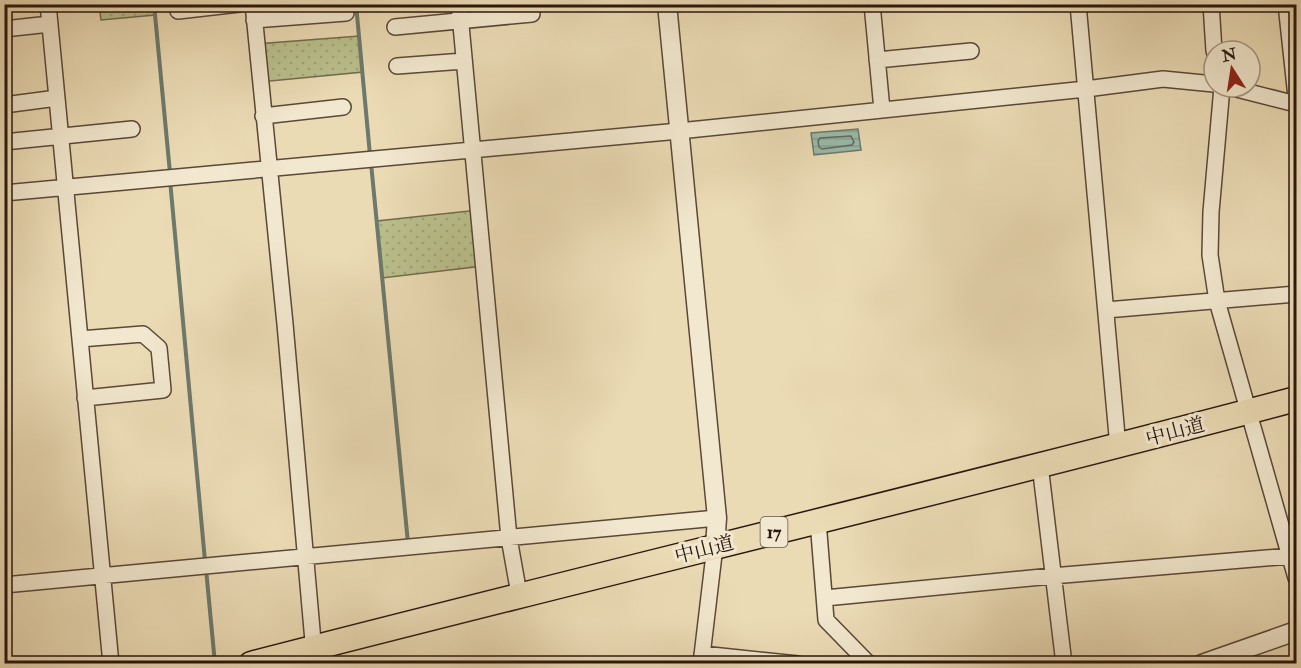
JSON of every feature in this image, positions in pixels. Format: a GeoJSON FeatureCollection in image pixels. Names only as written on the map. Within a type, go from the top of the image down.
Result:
{"type":"FeatureCollection","features":[{"type":"Feature","properties":{"kind":"highway","name":"中山道"},"geometry":{"type":"LineString","coordinates":[[251,663],[314,655],[519,594],[1118,447],[1296,399]]}},
{"type":"Feature","properties":{"kind":"street"},"geometry":{"type":"LineString","coordinates":[[48,4],[111,663]]}},
{"type":"Feature","properties":{"kind":"street"},"geometry":{"type":"LineString","coordinates":[[178,11],[238,4]]}},
{"type":"Feature","properties":{"kind":"street"},"geometry":{"type":"LineString","coordinates":[[459,4],[509,538],[519,594]]}},
{"type":"Feature","properties":{"kind":"street"},"geometry":{"type":"LineString","coordinates":[[667,4],[717,518],[702,659],[798,663]]}},
{"type":"Feature","properties":{"kind":"street"},"geometry":{"type":"LineString","coordinates":[[1078,4],[1118,447]]}},
{"type":"Feature","properties":{"kind":"street"},"geometry":{"type":"LineString","coordinates":[[1211,4],[1213,39]]}},
{"type":"Feature","properties":{"kind":"street"},"geometry":{"type":"LineString","coordinates":[[1286,4],[1296,97]]}},
{"type":"Feature","properties":{"kind":"street"},"geometry":{"type":"LineString","coordinates":[[877,5],[877,60],[882,110]]}},
{"type":"Feature","properties":{"kind":"street"},"geometry":{"type":"LineString","coordinates":[[314,655],[270,169],[253,12],[346,13]]}},
{"type":"Feature","properties":{"kind":"street"},"geometry":{"type":"LineString","coordinates":[[395,27],[532,14]]}},
{"type":"Feature","properties":{"kind":"street"},"geometry":{"type":"LineString","coordinates":[[4,29],[50,24]]}},
{"type":"Feature","properties":{"kind":"street"},"geometry":{"type":"LineString","coordinates":[[877,60],[971,51]]}},
{"type":"Feature","properties":{"kind":"street"},"geometry":{"type":"LineString","coordinates":[[397,66],[464,61]]}},
{"type":"Feature","properties":{"kind":"street"},"geometry":{"type":"LineString","coordinates":[[4,193],[679,131],[1163,79],[1202,83]]}},
{"type":"Feature","properties":{"kind":"street"},"geometry":{"type":"LineString","coordinates":[[1262,95],[1296,104]]}},
{"type":"Feature","properties":{"kind":"street"},"geometry":{"type":"LineString","coordinates":[[4,105],[57,98]]}},
{"type":"Feature","properties":{"kind":"street"},"geometry":{"type":"LineString","coordinates":[[1221,99],[1210,212],[1210,255],[1217,301],[1296,578]]}},
{"type":"Feature","properties":{"kind":"street"},"geometry":{"type":"LineString","coordinates":[[263,116],[343,107]]}},
{"type":"Feature","properties":{"kind":"street"},"geometry":{"type":"LineString","coordinates":[[4,142],[132,129]]}},
{"type":"Feature","properties":{"kind":"street"},"geometry":{"type":"LineString","coordinates":[[1106,310],[1296,294]]}},
{"type":"Feature","properties":{"kind":"street"},"geometry":{"type":"LineString","coordinates":[[80,339],[143,334],[159,348],[163,390],[85,398]]}},
{"type":"Feature","properties":{"kind":"street"},"geometry":{"type":"LineString","coordinates":[[1040,465],[1064,663]]}},
{"type":"Feature","properties":{"kind":"street"},"geometry":{"type":"LineString","coordinates":[[4,585],[717,518]]}},
{"type":"Feature","properties":{"kind":"street"},"geometry":{"type":"LineString","coordinates":[[818,521],[826,621],[869,663]]}},
{"type":"Feature","properties":{"kind":"street"},"geometry":{"type":"LineString","coordinates":[[825,598],[1290,556]]}},
{"type":"Feature","properties":{"kind":"street"},"geometry":{"type":"LineString","coordinates":[[1202,663],[1296,632]]}},
{"type":"Feature","properties":{"kind":"green space"},"geometry":{"type":"Polygon","coordinates":[[[99,5],[154,5],[155,15],[101,20],[99,5]]]}},
{"type":"Feature","properties":{"kind":"green space"},"geometry":{"type":"Polygon","coordinates":[[[359,36],[363,72],[260,82],[256,44],[359,36]]]}},
{"type":"Feature","properties":{"kind":"green space"},"geometry":{"type":"Polygon","coordinates":[[[478,210],[483,266],[382,278],[377,221],[478,210]]]}},
{"type":"Feature","properties":{"kind":"water"},"geometry":{"type":"Polygon","coordinates":[[[858,129],[861,150],[814,155],[811,133],[858,129]]]}},
{"type":"Feature","properties":{"kind":"waterway"},"geometry":{"type":"LineString","coordinates":[[154,4],[170,173]]}},
{"type":"Feature","properties":{"kind":"waterway"},"geometry":{"type":"LineString","coordinates":[[356,4],[370,155]]}},
{"type":"Feature","properties":{"kind":"waterway"},"geometry":{"type":"LineString","coordinates":[[371,163],[408,543]]}},
{"type":"Feature","properties":{"kind":"waterway"},"geometry":{"type":"LineString","coordinates":[[170,180],[205,561]]}},
{"type":"Feature","properties":{"kind":"waterway"},"geometry":{"type":"LineString","coordinates":[[206,569],[215,664]]}}]}
